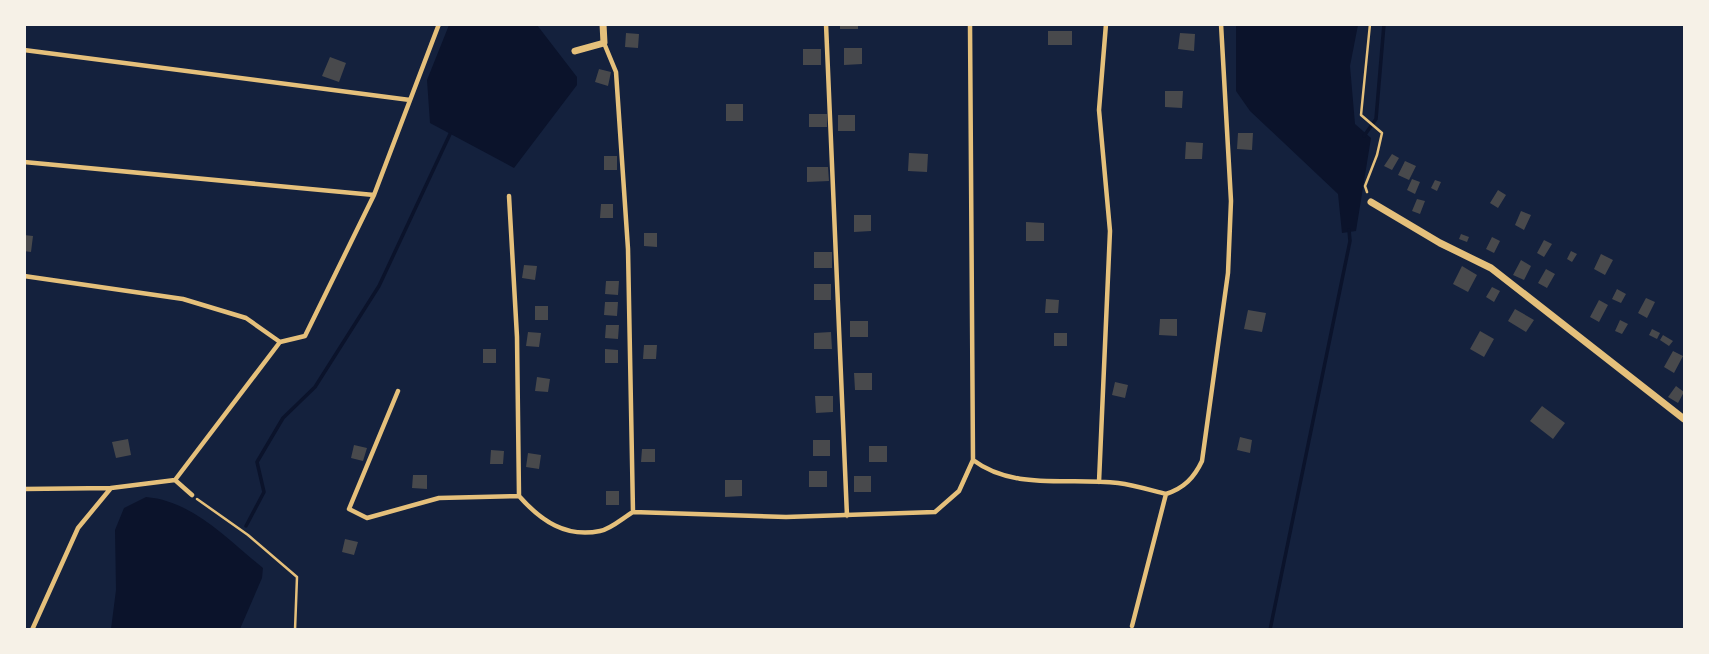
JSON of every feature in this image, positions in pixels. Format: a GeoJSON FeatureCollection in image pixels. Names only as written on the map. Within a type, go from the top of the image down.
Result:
{"type":"FeatureCollection","features":[{"type":"Feature","properties":{"kind":"street"},"geometry":{"type":"LineString","coordinates":[[575,51],[604,43],[603,24]]}},
{"type":"Feature","properties":{"kind":"street"},"geometry":{"type":"LineString","coordinates":[[1371,202],[1440,243],[1491,268],[1685,419]]}},
{"type":"Feature","properties":{"kind":"lane"},"geometry":{"type":"LineString","coordinates":[[24,489],[111,488],[175,480],[280,342],[305,336],[374,195],[439,24]]}},
{"type":"Feature","properties":{"kind":"lane"},"geometry":{"type":"LineString","coordinates":[[826,24],[847,516]]}},
{"type":"Feature","properties":{"kind":"lane"},"geometry":{"type":"LineString","coordinates":[[509,196],[517,337],[519,496],[533,511],[560,530],[602,531],[633,512],[847,516],[935,512],[959,491],[974,460],[970,24]]}},
{"type":"Feature","properties":{"kind":"lane"},"geometry":{"type":"LineString","coordinates":[[1099,482],[1110,231],[1099,110],[1106,24]]}},
{"type":"Feature","properties":{"kind":"lane"},"geometry":{"type":"LineString","coordinates":[[974,460],[989,472],[1025,480],[1099,482],[1166,494],[1181,489],[1196,473],[1202,461],[1228,273],[1231,201],[1221,24]]}},
{"type":"Feature","properties":{"kind":"lane"},"geometry":{"type":"LineString","coordinates":[[604,43],[616,72],[628,249],[633,512]]}},
{"type":"Feature","properties":{"kind":"lane"},"geometry":{"type":"LineString","coordinates":[[24,50],[410,100]]}},
{"type":"Feature","properties":{"kind":"lane"},"geometry":{"type":"LineString","coordinates":[[24,162],[374,195]]}},
{"type":"Feature","properties":{"kind":"lane"},"geometry":{"type":"LineString","coordinates":[[24,276],[183,299],[246,318],[280,342]]}},
{"type":"Feature","properties":{"kind":"lane"},"geometry":{"type":"LineString","coordinates":[[398,391],[349,509],[367,518],[439,498],[519,496]]}},
{"type":"Feature","properties":{"kind":"lane"},"geometry":{"type":"LineString","coordinates":[[175,480],[192,495]]}},
{"type":"Feature","properties":{"kind":"lane"},"geometry":{"type":"LineString","coordinates":[[32,629],[78,528],[111,488]]}},
{"type":"Feature","properties":{"kind":"lane"},"geometry":{"type":"LineString","coordinates":[[1132,626],[1166,494]]}},
{"type":"Feature","properties":{"kind":"path"},"geometry":{"type":"LineString","coordinates":[[1370,24],[1362,116],[1382,133],[1365,186],[1371,202]]}},
{"type":"Feature","properties":{"kind":"path"},"geometry":{"type":"LineString","coordinates":[[192,495],[248,535],[297,578],[295,629]]}},
{"type":"Feature","properties":{"kind":"water"},"geometry":{"type":"Polygon","coordinates":[[[449,25],[537,25],[577,77],[577,85],[514,168],[430,123],[427,80],[449,25]]]}},
{"type":"Feature","properties":{"kind":"water"},"geometry":{"type":"Polygon","coordinates":[[[1236,25],[1358,25],[1350,66],[1355,124],[1371,138],[1356,231],[1342,233],[1338,194],[1250,111],[1236,91],[1236,25]]]}},
{"type":"Feature","properties":{"kind":"water"},"geometry":{"type":"Polygon","coordinates":[[[146,497],[179,506],[209,523],[263,568],[262,578],[240,629],[111,629],[116,590],[115,530],[124,508],[146,497]]]}},
{"type":"Feature","properties":{"kind":"building"},"geometry":{"type":"Polygon","coordinates":[[[840,24],[858,24],[858,29],[840,29],[840,24]]]}},
{"type":"Feature","properties":{"kind":"building"},"geometry":{"type":"Polygon","coordinates":[[[1048,31],[1072,31],[1072,45],[1048,45],[1048,31]]]}},
{"type":"Feature","properties":{"kind":"building"},"geometry":{"type":"Polygon","coordinates":[[[626,33],[639,34],[638,48],[625,47],[626,33]]]}},
{"type":"Feature","properties":{"kind":"building"},"geometry":{"type":"Polygon","coordinates":[[[1180,33],[1195,34],[1194,51],[1178,49],[1180,33]]]}},
{"type":"Feature","properties":{"kind":"building"},"geometry":{"type":"Polygon","coordinates":[[[844,48],[862,48],[862,64],[844,65],[844,48]]]}},
{"type":"Feature","properties":{"kind":"building"},"geometry":{"type":"Polygon","coordinates":[[[803,49],[821,49],[821,65],[803,65],[803,49]]]}},
{"type":"Feature","properties":{"kind":"building"},"geometry":{"type":"Polygon","coordinates":[[[330,57],[346,63],[339,82],[322,76],[330,57]]]}},
{"type":"Feature","properties":{"kind":"building"},"geometry":{"type":"Polygon","coordinates":[[[599,69],[611,72],[608,86],[595,82],[599,69]]]}},
{"type":"Feature","properties":{"kind":"building"},"geometry":{"type":"Polygon","coordinates":[[[1165,91],[1183,91],[1182,108],[1165,107],[1165,91]]]}},
{"type":"Feature","properties":{"kind":"building"},"geometry":{"type":"Polygon","coordinates":[[[726,104],[743,104],[743,121],[726,121],[726,104]]]}},
{"type":"Feature","properties":{"kind":"building"},"geometry":{"type":"Polygon","coordinates":[[[809,114],[827,114],[827,127],[809,127],[809,114]]]}},
{"type":"Feature","properties":{"kind":"building"},"geometry":{"type":"Polygon","coordinates":[[[838,115],[855,115],[855,131],[838,131],[838,115]]]}},
{"type":"Feature","properties":{"kind":"building"},"geometry":{"type":"Polygon","coordinates":[[[1238,133],[1253,133],[1252,150],[1237,149],[1238,133]]]}},
{"type":"Feature","properties":{"kind":"building"},"geometry":{"type":"Polygon","coordinates":[[[1186,142],[1203,143],[1202,159],[1185,159],[1186,142]]]}},
{"type":"Feature","properties":{"kind":"building"},"geometry":{"type":"Polygon","coordinates":[[[909,153],[928,154],[927,172],[908,171],[909,153]]]}},
{"type":"Feature","properties":{"kind":"building"},"geometry":{"type":"Polygon","coordinates":[[[1392,154],[1399,158],[1392,170],[1384,166],[1392,154]]]}},
{"type":"Feature","properties":{"kind":"building"},"geometry":{"type":"Polygon","coordinates":[[[604,156],[617,156],[617,170],[604,170],[604,156]]]}},
{"type":"Feature","properties":{"kind":"building"},"geometry":{"type":"Polygon","coordinates":[[[1405,161],[1416,166],[1409,180],[1398,175],[1405,161]]]}},
{"type":"Feature","properties":{"kind":"building"},"geometry":{"type":"Polygon","coordinates":[[[807,167],[828,167],[829,181],[807,182],[807,167]]]}},
{"type":"Feature","properties":{"kind":"building"},"geometry":{"type":"Polygon","coordinates":[[[1412,179],[1420,182],[1415,194],[1407,190],[1412,179]]]}},
{"type":"Feature","properties":{"kind":"building"},"geometry":{"type":"Polygon","coordinates":[[[1435,180],[1441,182],[1437,191],[1431,188],[1435,180]]]}},
{"type":"Feature","properties":{"kind":"building"},"geometry":{"type":"Polygon","coordinates":[[[1498,190],[1506,195],[1498,208],[1490,203],[1498,190]]]}},
{"type":"Feature","properties":{"kind":"building"},"geometry":{"type":"Polygon","coordinates":[[[1417,199],[1425,201],[1420,214],[1412,211],[1417,199]]]}},
{"type":"Feature","properties":{"kind":"building"},"geometry":{"type":"Polygon","coordinates":[[[601,204],[613,204],[613,218],[600,218],[601,204]]]}},
{"type":"Feature","properties":{"kind":"building"},"geometry":{"type":"Polygon","coordinates":[[[1521,211],[1531,215],[1524,230],[1515,225],[1521,211]]]}},
{"type":"Feature","properties":{"kind":"building"},"geometry":{"type":"Polygon","coordinates":[[[854,215],[871,215],[871,231],[854,232],[854,215]]]}},
{"type":"Feature","properties":{"kind":"building"},"geometry":{"type":"Polygon","coordinates":[[[1026,222],[1044,223],[1044,241],[1026,241],[1026,222]]]}},
{"type":"Feature","properties":{"kind":"building"},"geometry":{"type":"Polygon","coordinates":[[[644,233],[657,233],[657,247],[644,246],[644,233]]]}},
{"type":"Feature","properties":{"kind":"building"},"geometry":{"type":"Polygon","coordinates":[[[1461,234],[1469,237],[1467,242],[1459,239],[1461,234]]]}},
{"type":"Feature","properties":{"kind":"building"},"geometry":{"type":"Polygon","coordinates":[[[24,235],[33,236],[31,252],[24,251],[24,235]]]}},
{"type":"Feature","properties":{"kind":"building"},"geometry":{"type":"Polygon","coordinates":[[[1492,237],[1500,241],[1494,253],[1486,249],[1492,237]]]}},
{"type":"Feature","properties":{"kind":"building"},"geometry":{"type":"Polygon","coordinates":[[[1544,240],[1552,244],[1544,257],[1537,253],[1544,240]]]}},
{"type":"Feature","properties":{"kind":"building"},"geometry":{"type":"Polygon","coordinates":[[[1571,251],[1577,254],[1572,262],[1567,259],[1571,251]]]}},
{"type":"Feature","properties":{"kind":"building"},"geometry":{"type":"Polygon","coordinates":[[[814,252],[832,252],[832,268],[814,268],[814,252]]]}},
{"type":"Feature","properties":{"kind":"building"},"geometry":{"type":"Polygon","coordinates":[[[1601,254],[1613,260],[1605,275],[1594,269],[1601,254]]]}},
{"type":"Feature","properties":{"kind":"building"},"geometry":{"type":"Polygon","coordinates":[[[1521,260],[1531,266],[1524,280],[1513,275],[1521,260]]]}},
{"type":"Feature","properties":{"kind":"building"},"geometry":{"type":"Polygon","coordinates":[[[524,265],[537,266],[535,280],[522,278],[524,265]]]}},
{"type":"Feature","properties":{"kind":"building"},"geometry":{"type":"Polygon","coordinates":[[[1462,266],[1477,275],[1468,292],[1453,284],[1462,266]]]}},
{"type":"Feature","properties":{"kind":"building"},"geometry":{"type":"Polygon","coordinates":[[[1546,269],[1555,274],[1547,288],[1538,283],[1546,269]]]}},
{"type":"Feature","properties":{"kind":"building"},"geometry":{"type":"Polygon","coordinates":[[[606,281],[619,281],[618,295],[605,294],[606,281]]]}},
{"type":"Feature","properties":{"kind":"building"},"geometry":{"type":"Polygon","coordinates":[[[814,284],[831,284],[831,300],[814,300],[814,284]]]}},
{"type":"Feature","properties":{"kind":"building"},"geometry":{"type":"Polygon","coordinates":[[[1492,287],[1500,291],[1494,302],[1486,297],[1492,287]]]}},
{"type":"Feature","properties":{"kind":"building"},"geometry":{"type":"Polygon","coordinates":[[[1617,289],[1626,294],[1621,303],[1612,299],[1617,289]]]}},
{"type":"Feature","properties":{"kind":"building"},"geometry":{"type":"Polygon","coordinates":[[[1646,298],[1655,302],[1647,318],[1638,313],[1646,298]]]}},
{"type":"Feature","properties":{"kind":"building"},"geometry":{"type":"Polygon","coordinates":[[[1046,299],[1059,300],[1058,313],[1045,313],[1046,299]]]}},
{"type":"Feature","properties":{"kind":"building"},"geometry":{"type":"Polygon","coordinates":[[[1599,300],[1608,305],[1599,322],[1590,317],[1599,300]]]}},
{"type":"Feature","properties":{"kind":"building"},"geometry":{"type":"Polygon","coordinates":[[[605,302],[618,302],[617,316],[604,315],[605,302]]]}},
{"type":"Feature","properties":{"kind":"building"},"geometry":{"type":"Polygon","coordinates":[[[535,306],[548,306],[548,320],[535,320],[535,306]]]}},
{"type":"Feature","properties":{"kind":"building"},"geometry":{"type":"Polygon","coordinates":[[[1515,309],[1534,320],[1526,332],[1508,321],[1515,309]]]}},
{"type":"Feature","properties":{"kind":"building"},"geometry":{"type":"Polygon","coordinates":[[[1248,310],[1266,313],[1262,332],[1244,329],[1248,310]]]}},
{"type":"Feature","properties":{"kind":"building"},"geometry":{"type":"Polygon","coordinates":[[[1160,319],[1177,319],[1177,336],[1159,335],[1160,319]]]}},
{"type":"Feature","properties":{"kind":"building"},"geometry":{"type":"Polygon","coordinates":[[[1620,320],[1628,324],[1622,334],[1615,331],[1620,320]]]}},
{"type":"Feature","properties":{"kind":"building"},"geometry":{"type":"Polygon","coordinates":[[[850,321],[868,321],[868,337],[850,337],[850,321]]]}},
{"type":"Feature","properties":{"kind":"building"},"geometry":{"type":"Polygon","coordinates":[[[606,325],[619,325],[618,339],[605,338],[606,325]]]}},
{"type":"Feature","properties":{"kind":"building"},"geometry":{"type":"Polygon","coordinates":[[[1652,329],[1660,333],[1657,339],[1649,335],[1652,329]]]}},
{"type":"Feature","properties":{"kind":"building"},"geometry":{"type":"Polygon","coordinates":[[[1480,331],[1494,339],[1484,357],[1470,349],[1480,331]]]}},
{"type":"Feature","properties":{"kind":"building"},"geometry":{"type":"Polygon","coordinates":[[[528,332],[541,333],[539,347],[526,346],[528,332]]]}},
{"type":"Feature","properties":{"kind":"building"},"geometry":{"type":"Polygon","coordinates":[[[831,332],[832,349],[814,349],[814,333],[831,332]]]}},
{"type":"Feature","properties":{"kind":"building"},"geometry":{"type":"Polygon","coordinates":[[[1054,333],[1067,333],[1067,346],[1054,346],[1054,333]]]}},
{"type":"Feature","properties":{"kind":"building"},"geometry":{"type":"Polygon","coordinates":[[[1663,335],[1673,341],[1669,346],[1660,340],[1663,335]]]}},
{"type":"Feature","properties":{"kind":"building"},"geometry":{"type":"Polygon","coordinates":[[[644,345],[657,345],[656,359],[643,359],[644,345]]]}},
{"type":"Feature","properties":{"kind":"building"},"geometry":{"type":"Polygon","coordinates":[[[483,349],[496,349],[496,363],[483,363],[483,349]]]}},
{"type":"Feature","properties":{"kind":"building"},"geometry":{"type":"Polygon","coordinates":[[[605,349],[618,350],[618,363],[605,363],[605,349]]]}},
{"type":"Feature","properties":{"kind":"building"},"geometry":{"type":"Polygon","coordinates":[[[1673,351],[1683,356],[1674,373],[1664,367],[1673,351]]]}},
{"type":"Feature","properties":{"kind":"building"},"geometry":{"type":"Polygon","coordinates":[[[854,373],[872,373],[872,390],[855,390],[854,373]]]}},
{"type":"Feature","properties":{"kind":"building"},"geometry":{"type":"Polygon","coordinates":[[[537,377],[550,379],[548,392],[535,391],[537,377]]]}},
{"type":"Feature","properties":{"kind":"building"},"geometry":{"type":"Polygon","coordinates":[[[1115,382],[1128,385],[1125,398],[1112,395],[1115,382]]]}},
{"type":"Feature","properties":{"kind":"building"},"geometry":{"type":"Polygon","coordinates":[[[1676,386],[1684,392],[1678,403],[1668,397],[1676,386]]]}},
{"type":"Feature","properties":{"kind":"building"},"geometry":{"type":"Polygon","coordinates":[[[815,396],[833,396],[833,412],[816,413],[815,396]]]}},
{"type":"Feature","properties":{"kind":"building"},"geometry":{"type":"Polygon","coordinates":[[[1542,406],[1565,423],[1553,439],[1530,421],[1542,406]]]}},
{"type":"Feature","properties":{"kind":"building"},"geometry":{"type":"Polygon","coordinates":[[[1240,437],[1252,440],[1250,453],[1237,450],[1240,437]]]}},
{"type":"Feature","properties":{"kind":"building"},"geometry":{"type":"Polygon","coordinates":[[[128,439],[131,455],[116,458],[112,442],[128,439]]]}},
{"type":"Feature","properties":{"kind":"building"},"geometry":{"type":"Polygon","coordinates":[[[813,440],[830,440],[830,456],[813,456],[813,440]]]}},
{"type":"Feature","properties":{"kind":"building"},"geometry":{"type":"Polygon","coordinates":[[[354,445],[367,448],[363,461],[351,458],[354,445]]]}},
{"type":"Feature","properties":{"kind":"building"},"geometry":{"type":"Polygon","coordinates":[[[869,446],[887,446],[887,462],[869,462],[869,446]]]}},
{"type":"Feature","properties":{"kind":"building"},"geometry":{"type":"Polygon","coordinates":[[[642,449],[655,449],[655,462],[641,462],[642,449]]]}},
{"type":"Feature","properties":{"kind":"building"},"geometry":{"type":"Polygon","coordinates":[[[491,450],[504,451],[503,464],[490,464],[491,450]]]}},
{"type":"Feature","properties":{"kind":"building"},"geometry":{"type":"Polygon","coordinates":[[[528,453],[541,455],[539,469],[526,467],[528,453]]]}},
{"type":"Feature","properties":{"kind":"building"},"geometry":{"type":"Polygon","coordinates":[[[809,471],[827,471],[827,487],[809,487],[809,471]]]}},
{"type":"Feature","properties":{"kind":"building"},"geometry":{"type":"Polygon","coordinates":[[[413,475],[427,475],[427,489],[412,488],[413,475]]]}},
{"type":"Feature","properties":{"kind":"building"},"geometry":{"type":"Polygon","coordinates":[[[854,476],[871,476],[871,492],[854,492],[854,476]]]}},
{"type":"Feature","properties":{"kind":"building"},"geometry":{"type":"Polygon","coordinates":[[[725,480],[742,480],[742,496],[725,497],[725,480]]]}},
{"type":"Feature","properties":{"kind":"building"},"geometry":{"type":"Polygon","coordinates":[[[606,491],[619,491],[619,505],[606,505],[606,491]]]}},
{"type":"Feature","properties":{"kind":"building"},"geometry":{"type":"Polygon","coordinates":[[[345,539],[358,542],[354,555],[342,552],[345,539]]]}},
{"type":"Feature","properties":{"kind":"waterway"},"geometry":{"type":"LineString","coordinates":[[1364,136],[1376,119],[1384,24]]}},
{"type":"Feature","properties":{"kind":"waterway"},"geometry":{"type":"LineString","coordinates":[[246,526],[264,492],[257,462],[283,418],[315,387],[379,286],[450,134]]}},
{"type":"Feature","properties":{"kind":"waterway"},"geometry":{"type":"LineString","coordinates":[[1270,630],[1350,241],[1349,230]]}}]}
